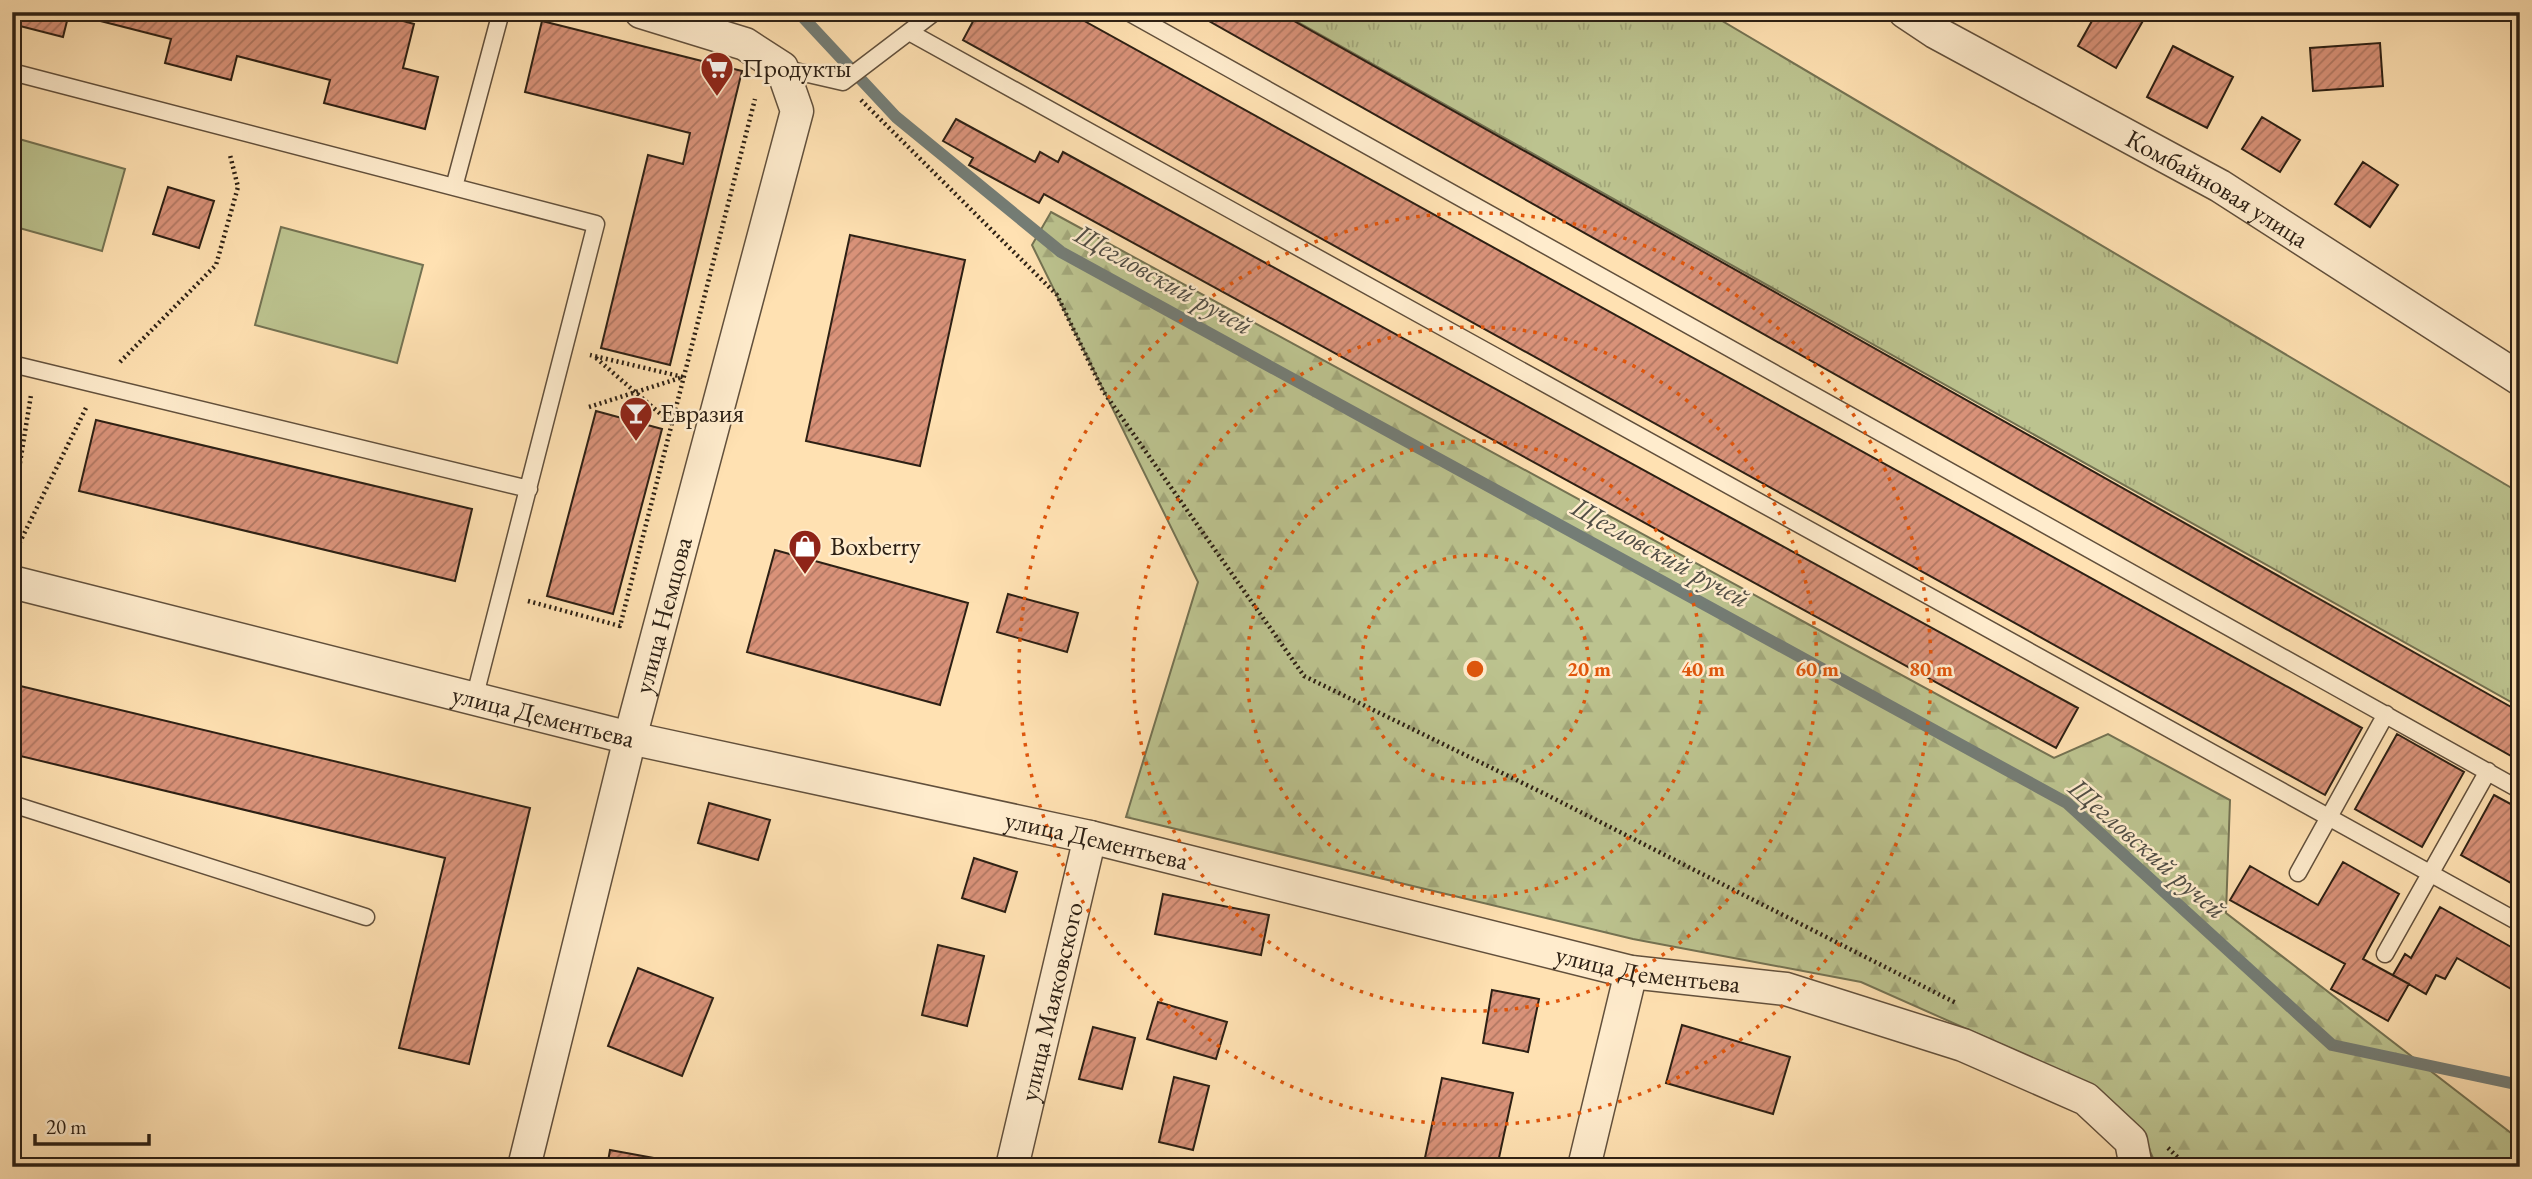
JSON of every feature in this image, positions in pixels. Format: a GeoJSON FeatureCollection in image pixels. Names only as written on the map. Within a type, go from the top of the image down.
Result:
{"type":"FeatureCollection","features":[{"type":"Feature","properties":{"kind":"street"},"geometry":{"type":"LineString","coordinates":[[641,12],[745,44],[774,63]]}},
{"type":"Feature","properties":{"kind":"street","name":"Комбайновая улица"},"geometry":{"type":"LineString","coordinates":[[1905,12],[1935,32],[2220,186],[2520,379]]}},
{"type":"Feature","properties":{"kind":"street","name":"улица Немцова"},"geometry":{"type":"LineString","coordinates":[[524,1167],[630,738],[797,111],[774,63]]}},
{"type":"Feature","properties":{"kind":"street","name":"улица Дементьева"},"geometry":{"type":"LineString","coordinates":[[12,582],[630,738],[1090,837],[1631,972],[1786,989],[1964,1045],[2086,1098],[2132,1141],[2136,1167]]}},
{"type":"Feature","properties":{"kind":"street","name":"улица Маяковского"},"geometry":{"type":"LineString","coordinates":[[1012,1167],[1090,837]]}},
{"type":"Feature","properties":{"kind":"street"},"geometry":{"type":"LineString","coordinates":[[1584,1167],[1631,972]]}},
{"type":"Feature","properties":{"kind":"lane"},"geometry":{"type":"LineString","coordinates":[[454,187],[501,12]]}},
{"type":"Feature","properties":{"kind":"lane"},"geometry":{"type":"LineString","coordinates":[[774,63],[844,81],[934,12]]}},
{"type":"Feature","properties":{"kind":"lane"},"geometry":{"type":"LineString","coordinates":[[1128,12],[2520,790]]}},
{"type":"Feature","properties":{"kind":"lane"},"geometry":{"type":"LineString","coordinates":[[909,32],[2520,923]]}},
{"type":"Feature","properties":{"kind":"lane"},"geometry":{"type":"LineString","coordinates":[[12,72],[596,224],[474,699]]}},
{"type":"Feature","properties":{"kind":"lane"},"geometry":{"type":"LineString","coordinates":[[12,364],[529,489]]}},
{"type":"Feature","properties":{"kind":"lane"},"geometry":{"type":"LineString","coordinates":[[2298,873],[2386,714]]}},
{"type":"Feature","properties":{"kind":"lane"},"geometry":{"type":"LineString","coordinates":[[2385,954],[2488,771]]}},
{"type":"Feature","properties":{"kind":"lane"},"geometry":{"type":"LineString","coordinates":[[12,804],[366,917]]}},
{"type":"Feature","properties":{"kind":"path"},"geometry":{"type":"LineString","coordinates":[[501,594],[620,626],[683,377],[774,63]]}},
{"type":"Feature","properties":{"kind":"path"},"geometry":{"type":"LineString","coordinates":[[844,81],[1057,295],[1103,391],[1304,676],[1545,794],[1965,1008]]}},
{"type":"Feature","properties":{"kind":"path"},"geometry":{"type":"LineString","coordinates":[[12,558],[98,385],[216,265],[238,187],[222,126]]}},
{"type":"Feature","properties":{"kind":"path"},"geometry":{"type":"LineString","coordinates":[[564,349],[683,377]]}},
{"type":"Feature","properties":{"kind":"path"},"geometry":{"type":"LineString","coordinates":[[594,356],[672,424]]}},
{"type":"Feature","properties":{"kind":"path"},"geometry":{"type":"LineString","coordinates":[[12,512],[35,370]]}},
{"type":"Feature","properties":{"kind":"path"},"geometry":{"type":"LineString","coordinates":[[589,407],[683,377]]}},
{"type":"Feature","properties":{"kind":"green space"},"geometry":{"type":"Polygon","coordinates":[[[735,12],[838,12],[834,19],[735,12]]]}},
{"type":"Feature","properties":{"kind":"green space"},"geometry":{"type":"Polygon","coordinates":[[[1280,12],[1707,12],[2520,493],[2520,707],[1280,12]]]}},
{"type":"Feature","properties":{"kind":"green space"},"geometry":{"type":"Polygon","coordinates":[[[12,137],[125,169],[102,251],[12,226],[12,137]]]}},
{"type":"Feature","properties":{"kind":"green space"},"geometry":{"type":"Polygon","coordinates":[[[1051,212],[2054,758],[2108,734],[2230,800],[2226,913],[2520,1140],[2520,1167],[2157,1167],[2149,1149],[2050,1066],[1861,982],[1633,939],[1126,817],[1198,582],[1032,245],[1051,212]]]}},
{"type":"Feature","properties":{"kind":"green space"},"geometry":{"type":"Polygon","coordinates":[[[281,227],[423,265],[397,363],[255,325],[281,227]]]}},
{"type":"Feature","properties":{"kind":"building"},"geometry":{"type":"Polygon","coordinates":[[[12,12],[371,12],[414,24],[403,68],[438,77],[425,129],[324,103],[330,80],[237,56],[231,80],[165,63],[171,39],[69,13],[63,37],[12,24],[12,12]]]}},
{"type":"Feature","properties":{"kind":"building"},"geometry":{"type":"Polygon","coordinates":[[[978,12],[1068,12],[2362,728],[2325,795],[963,40],[978,12]]]}},
{"type":"Feature","properties":{"kind":"building"},"geometry":{"type":"Polygon","coordinates":[[[1193,12],[1278,12],[2520,712],[2520,761],[1193,12]]]}},
{"type":"Feature","properties":{"kind":"building"},"geometry":{"type":"Polygon","coordinates":[[[2097,12],[2148,12],[2116,68],[2078,46],[2097,12]]]}},
{"type":"Feature","properties":{"kind":"building"},"geometry":{"type":"Polygon","coordinates":[[[542,21],[742,71],[670,365],[601,348],[648,155],[683,164],[690,133],[525,92],[542,21]]]}},
{"type":"Feature","properties":{"kind":"building"},"geometry":{"type":"Polygon","coordinates":[[[2380,43],[2383,86],[2313,91],[2310,48],[2380,43]]]}},
{"type":"Feature","properties":{"kind":"building"},"geometry":{"type":"Polygon","coordinates":[[[2173,46],[2233,77],[2207,128],[2147,97],[2173,46]]]}},
{"type":"Feature","properties":{"kind":"building"},"geometry":{"type":"Polygon","coordinates":[[[2262,117],[2300,140],[2280,172],[2242,149],[2262,117]]]}},
{"type":"Feature","properties":{"kind":"building"},"geometry":{"type":"Polygon","coordinates":[[[956,119],[1035,162],[1040,152],[1058,162],[1063,152],[2078,708],[2056,748],[1044,194],[1039,203],[969,165],[973,158],[943,141],[956,119]]]}},
{"type":"Feature","properties":{"kind":"building"},"geometry":{"type":"Polygon","coordinates":[[[2363,162],[2398,185],[2370,227],[2335,204],[2363,162]]]}},
{"type":"Feature","properties":{"kind":"building"},"geometry":{"type":"Polygon","coordinates":[[[168,187],[214,201],[199,248],[153,234],[168,187]]]}},
{"type":"Feature","properties":{"kind":"building"},"geometry":{"type":"Polygon","coordinates":[[[850,235],[965,260],[920,466],[806,441],[850,235]]]}},
{"type":"Feature","properties":{"kind":"building"},"geometry":{"type":"Polygon","coordinates":[[[596,411],[662,429],[613,614],[547,596],[596,411]]]}},
{"type":"Feature","properties":{"kind":"building"},"geometry":{"type":"Polygon","coordinates":[[[96,420],[472,509],[455,581],[79,491],[96,420]]]}},
{"type":"Feature","properties":{"kind":"building"},"geometry":{"type":"Polygon","coordinates":[[[775,550],[968,603],[940,705],[747,652],[775,550]]]}},
{"type":"Feature","properties":{"kind":"building"},"geometry":{"type":"Polygon","coordinates":[[[1008,594],[1078,613],[1067,652],[997,632],[1008,594]]]}},
{"type":"Feature","properties":{"kind":"building"},"geometry":{"type":"Polygon","coordinates":[[[12,684],[530,808],[469,1064],[399,1048],[445,858],[12,754],[12,684]]]}},
{"type":"Feature","properties":{"kind":"building"},"geometry":{"type":"Polygon","coordinates":[[[2397,734],[2464,772],[2422,847],[2355,809],[2397,734]]]}},
{"type":"Feature","properties":{"kind":"building"},"geometry":{"type":"Polygon","coordinates":[[[2494,795],[2520,809],[2520,888],[2461,855],[2494,795]]]}},
{"type":"Feature","properties":{"kind":"building"},"geometry":{"type":"Polygon","coordinates":[[[709,803],[770,820],[758,860],[698,843],[709,803]]]}},
{"type":"Feature","properties":{"kind":"building"},"geometry":{"type":"Polygon","coordinates":[[[974,858],[1017,872],[1005,912],[962,898],[974,858]]]}},
{"type":"Feature","properties":{"kind":"building"},"geometry":{"type":"Polygon","coordinates":[[[2343,862],[2399,894],[2363,959],[2409,984],[2388,1021],[2331,989],[2345,964],[2230,900],[2250,866],[2318,905],[2343,862]]]}},
{"type":"Feature","properties":{"kind":"building"},"geometry":{"type":"Polygon","coordinates":[[[1163,894],[1269,915],[1261,955],[1155,934],[1163,894]]]}},
{"type":"Feature","properties":{"kind":"building"},"geometry":{"type":"Polygon","coordinates":[[[2440,907],[2520,952],[2520,994],[2457,958],[2445,979],[2436,975],[2426,994],[2393,975],[2405,954],[2411,958],[2440,907]]]}},
{"type":"Feature","properties":{"kind":"building"},"geometry":{"type":"Polygon","coordinates":[[[938,945],[984,956],[967,1026],[922,1015],[938,945]]]}},
{"type":"Feature","properties":{"kind":"building"},"geometry":{"type":"Polygon","coordinates":[[[638,968],[713,998],[682,1076],[608,1046],[638,968]]]}},
{"type":"Feature","properties":{"kind":"building"},"geometry":{"type":"Polygon","coordinates":[[[1492,990],[1539,999],[1528,1052],[1483,1043],[1492,990]]]}},
{"type":"Feature","properties":{"kind":"building"},"geometry":{"type":"Polygon","coordinates":[[[1158,1002],[1227,1022],[1216,1059],[1147,1039],[1158,1002]]]}},
{"type":"Feature","properties":{"kind":"building"},"geometry":{"type":"Polygon","coordinates":[[[1682,1025],[1790,1057],[1773,1114],[1666,1083],[1682,1025]]]}},
{"type":"Feature","properties":{"kind":"building"},"geometry":{"type":"Polygon","coordinates":[[[1093,1027],[1135,1038],[1122,1089],[1079,1079],[1093,1027]]]}},
{"type":"Feature","properties":{"kind":"building"},"geometry":{"type":"Polygon","coordinates":[[[1174,1077],[1209,1086],[1193,1150],[1159,1142],[1174,1077]]]}},
{"type":"Feature","properties":{"kind":"building"},"geometry":{"type":"Polygon","coordinates":[[[1442,1078],[1513,1093],[1497,1167],[1423,1167],[1442,1078]]]}},
{"type":"Feature","properties":{"kind":"building"},"geometry":{"type":"Polygon","coordinates":[[[610,1150],[687,1164],[686,1167],[607,1167],[610,1150]]]}},
{"type":"Feature","properties":{"kind":"building"},"geometry":{"type":"Polygon","coordinates":[[[1612,1160],[1637,1167],[1610,1167],[1612,1160]]]}},
{"type":"Feature","properties":{"kind":"waterway","name":"Щегловский ручей"},"geometry":{"type":"LineString","coordinates":[[798,12],[896,117],[1061,252],[2067,803],[2332,1045],[2520,1085]]}},
{"type":"Feature","properties":{"kind":"place","name":"Продукты"},"geometry":{"type":"Point","coordinates":[717,98]}},
{"type":"Feature","properties":{"kind":"place","name":"Евразия"},"geometry":{"type":"Point","coordinates":[636,443]}},
{"type":"Feature","properties":{"kind":"place","name":"Boxberry"},"geometry":{"type":"Point","coordinates":[805,576]}}]}
